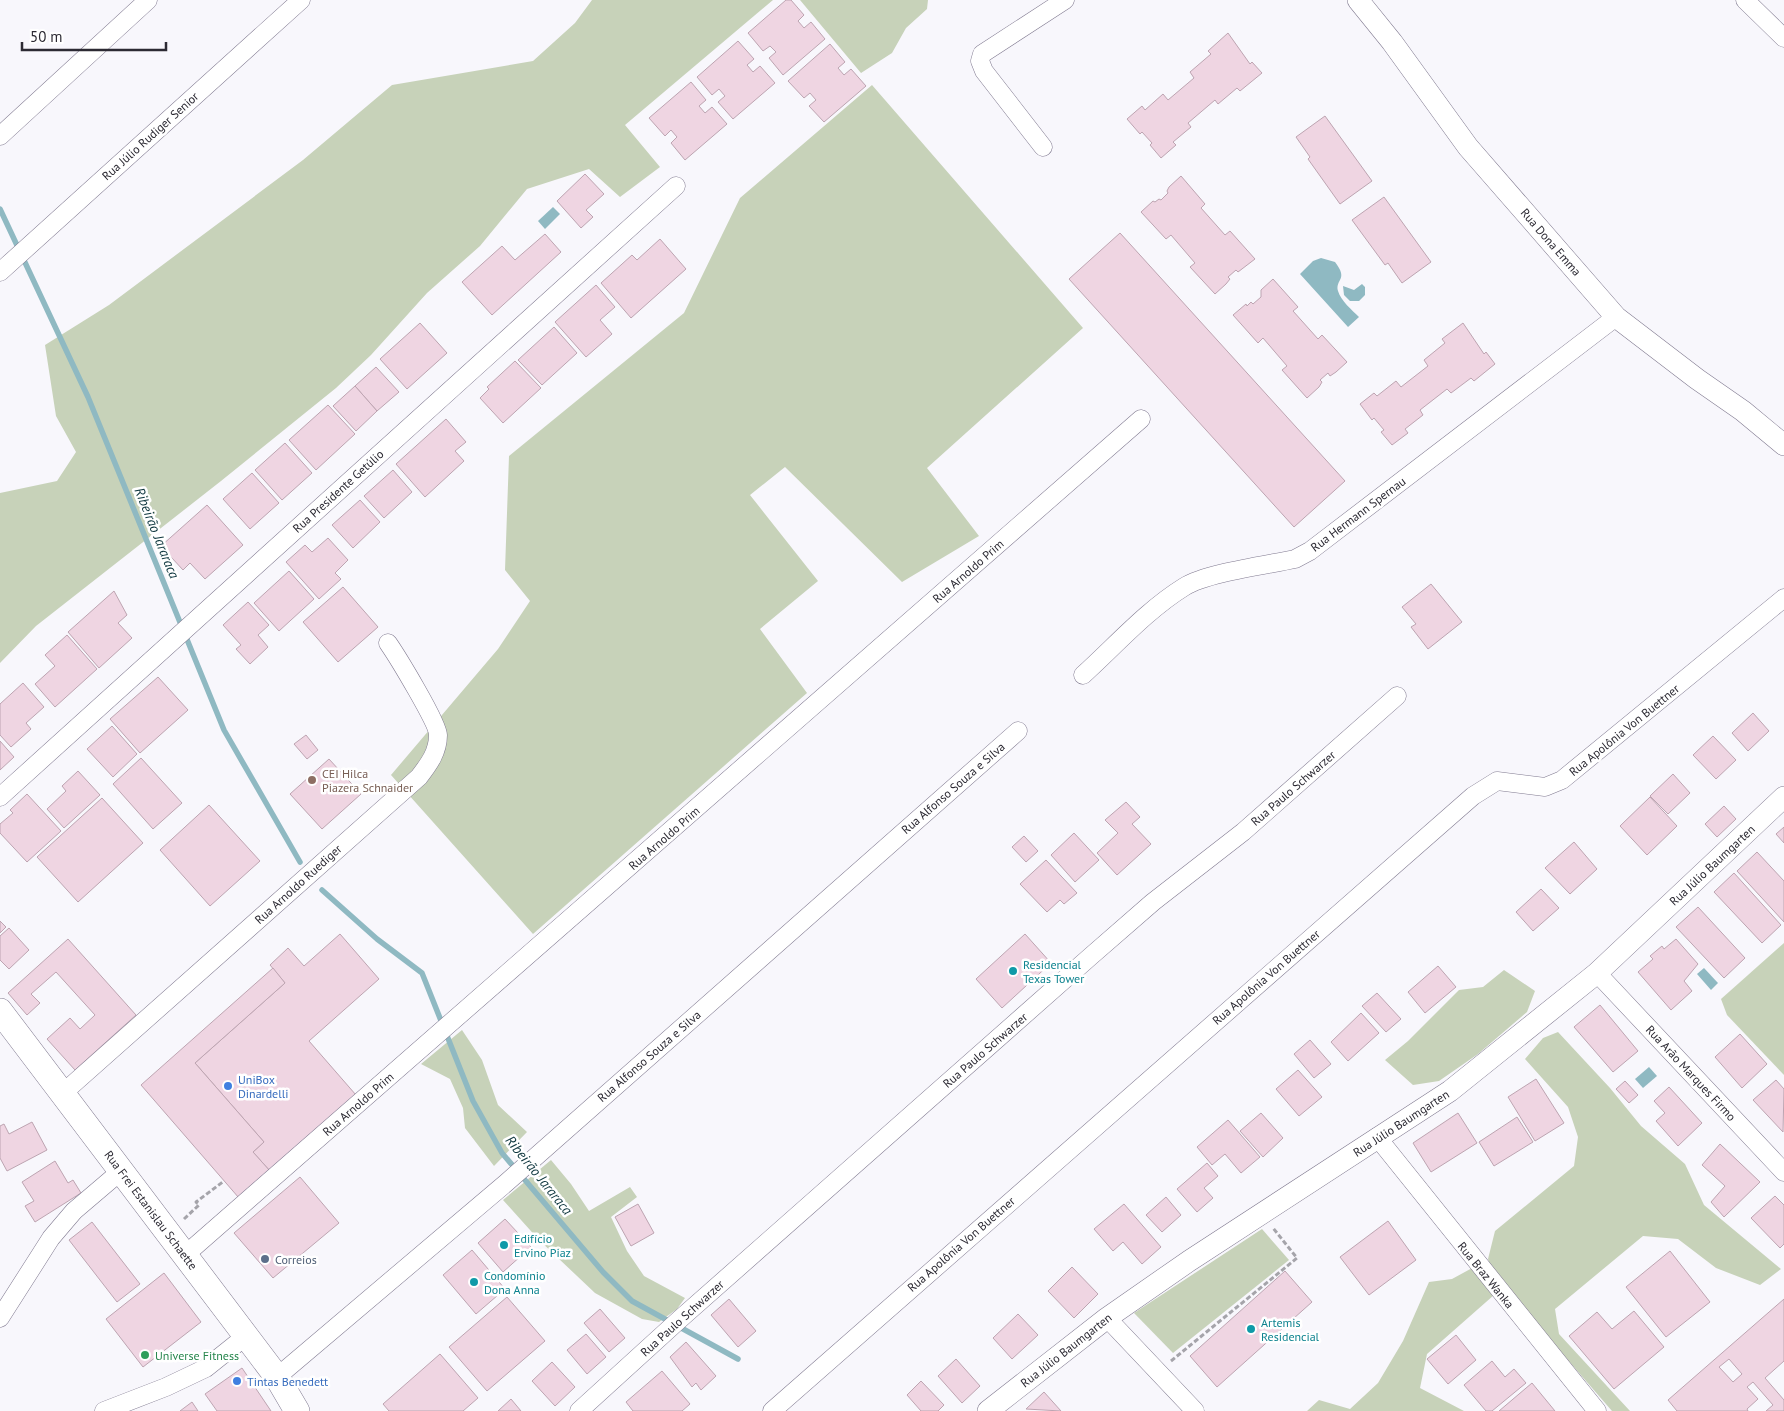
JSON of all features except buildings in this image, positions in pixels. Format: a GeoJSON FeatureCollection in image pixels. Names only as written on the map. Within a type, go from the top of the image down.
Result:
{"type":"FeatureCollection","features":[{"type":"Feature","properties":{"kind":"main road","name":"Rua Frei Estanislau Schaette"},"geometry":{"type":"LineString","coordinates":[[0,1012],[277,1377],[298,1411]]}},
{"type":"Feature","properties":{"kind":"street","name":"Rua Júlio Rudiger Senior"},"geometry":{"type":"LineString","coordinates":[[6,267],[300,0]]}},
{"type":"Feature","properties":{"kind":"street"},"geometry":{"type":"LineString","coordinates":[[1042,147],[984,71],[980,61],[982,54],[1065,0]]}},
{"type":"Feature","properties":{"kind":"street","name":"Rua Dona Emma"},"geometry":{"type":"LineString","coordinates":[[1358,0],[1392,42],[1468,147],[1616,317],[1697,380],[1743,411],[1784,445]]}},
{"type":"Feature","properties":{"kind":"street"},"geometry":{"type":"LineString","coordinates":[[1745,0],[1784,38]]}},
{"type":"Feature","properties":{"kind":"street"},"geometry":{"type":"LineString","coordinates":[[0,136],[139,3]]}},
{"type":"Feature","properties":{"kind":"street","name":"Rua Presidente Getúlio"},"geometry":{"type":"LineString","coordinates":[[0,796],[676,186]]}},
{"type":"Feature","properties":{"kind":"street","name":"Rua Hermann Spernau"},"geometry":{"type":"LineString","coordinates":[[1083,674],[1155,609],[1185,586],[1200,580],[1295,559],[1310,552],[1616,317]]}},
{"type":"Feature","properties":{"kind":"street","name":"Rua Arnoldo Prim"},"geometry":{"type":"LineString","coordinates":[[185,1256],[474,1005],[1141,419]]}},
{"type":"Feature","properties":{"kind":"street","name":"Rua Apolônia Von Buettner"},"geometry":{"type":"LineString","coordinates":[[772,1411],[1473,796],[1497,781],[1545,787],[1562,780],[1784,598]]}},
{"type":"Feature","properties":{"kind":"street","name":"Rua Arnoldo Ruediger"},"geometry":{"type":"LineString","coordinates":[[63,1093],[419,777],[434,758],[438,734],[404,665],[388,643]]}},
{"type":"Feature","properties":{"kind":"street","name":"Rua Paulo Schwarzer"},"geometry":{"type":"LineString","coordinates":[[579,1411],[680,1319],[1153,902],[1243,832],[1397,696]]}},
{"type":"Feature","properties":{"kind":"street","name":"Rua Alfonso Souza e Silva"},"geometry":{"type":"LineString","coordinates":[[277,1377],[506,1183],[1018,731]]}},
{"type":"Feature","properties":{"kind":"street","name":"Rua Júlio Baumgarten"},"geometry":{"type":"LineString","coordinates":[[988,1411],[1107,1318],[1189,1261],[1263,1215],[1377,1137],[1450,1091],[1597,973],[1784,797]]}},
{"type":"Feature","properties":{"kind":"street","name":"Rua Arão Marques Firmo"},"geometry":{"type":"LineString","coordinates":[[1597,973],[1784,1172]]}},
{"type":"Feature","properties":{"kind":"street","name":"Rua Braz Wanka"},"geometry":{"type":"LineString","coordinates":[[1377,1137],[1597,1411]]}},
{"type":"Feature","properties":{"kind":"street"},"geometry":{"type":"LineString","coordinates":[[0,1318],[51,1238],[74,1210],[121,1171]]}},
{"type":"Feature","properties":{"kind":"street"},"geometry":{"type":"LineString","coordinates":[[1107,1318],[1195,1411]]}},
{"type":"Feature","properties":{"kind":"street"},"geometry":{"type":"LineString","coordinates":[[104,1411],[166,1387],[206,1368],[246,1336]]}},
{"type":"Feature","properties":{"kind":"path"},"geometry":{"type":"LineString","coordinates":[[168,1232],[199,1205],[196,1202],[224,1181]]}},
{"type":"Feature","properties":{"kind":"path"},"geometry":{"type":"LineString","coordinates":[[1157,1372],[1297,1258],[1263,1215]]}},
{"type":"Feature","properties":{"kind":"green space"},"geometry":{"type":"Polygon","coordinates":[[[592,0],[773,0],[625,125],[660,167],[620,197],[589,169],[527,189],[480,246],[427,293],[371,355],[336,388],[36,626],[0,663],[0,493],[57,481],[76,452],[56,416],[45,345],[109,305],[303,160],[392,85],[533,61],[575,23],[592,0]]]}},
{"type":"Feature","properties":{"kind":"green space"},"geometry":{"type":"Polygon","coordinates":[[[800,0],[928,0],[927,9],[906,28],[892,53],[861,73],[800,0]]]}},
{"type":"Feature","properties":{"kind":"green space"},"geometry":{"type":"Polygon","coordinates":[[[872,85],[1083,328],[927,468],[979,536],[902,582],[785,467],[750,495],[818,581],[760,629],[807,693],[533,934],[391,775],[498,649],[530,601],[505,570],[509,456],[684,313],[740,198],[872,85]]]}},
{"type":"Feature","properties":{"kind":"green space"},"geometry":{"type":"Polygon","coordinates":[[[1784,943],[1784,1075],[1727,1015],[1721,999],[1784,943]]]}},
{"type":"Feature","properties":{"kind":"green space"},"geometry":{"type":"Polygon","coordinates":[[[1504,970],[1535,991],[1527,1012],[1478,1054],[1439,1081],[1413,1085],[1385,1060],[1408,1041],[1459,990],[1483,987],[1504,970]]]}},
{"type":"Feature","properties":{"kind":"green space"},"geometry":{"type":"Polygon","coordinates":[[[462,1030],[482,1060],[498,1105],[527,1132],[494,1166],[465,1128],[463,1108],[450,1079],[421,1064],[462,1030]]]}},
{"type":"Feature","properties":{"kind":"green space"},"geometry":{"type":"Polygon","coordinates":[[[1558,1032],[1610,1088],[1641,1126],[1685,1164],[1704,1205],[1781,1269],[1760,1285],[1716,1268],[1678,1239],[1643,1236],[1555,1309],[1559,1334],[1630,1411],[1612,1411],[1494,1275],[1488,1259],[1495,1231],[1574,1166],[1578,1137],[1568,1107],[1525,1059],[1543,1038],[1558,1032]]]}},
{"type":"Feature","properties":{"kind":"green space"},"geometry":{"type":"Polygon","coordinates":[[[551,1160],[571,1184],[589,1211],[630,1187],[637,1197],[611,1217],[627,1251],[644,1276],[685,1298],[677,1309],[659,1322],[642,1319],[595,1293],[539,1240],[503,1200],[551,1160]]]}},
{"type":"Feature","properties":{"kind":"green space"},"geometry":{"type":"Polygon","coordinates":[[[1262,1229],[1289,1260],[1173,1353],[1134,1313],[1262,1229]]]}},
{"type":"Feature","properties":{"kind":"green space"},"geometry":{"type":"Polygon","coordinates":[[[1474,1267],[1494,1295],[1427,1354],[1420,1388],[1464,1411],[1307,1411],[1319,1400],[1350,1409],[1378,1383],[1403,1341],[1429,1282],[1452,1279],[1474,1267]]]}},
{"type":"Feature","properties":{"kind":"water"},"geometry":{"type":"Polygon","coordinates":[[[553,207],[560,214],[545,229],[538,221],[553,207]]]}},
{"type":"Feature","properties":{"kind":"water"},"geometry":{"type":"Polygon","coordinates":[[[1321,258],[1335,262],[1339,268],[1341,276],[1338,287],[1339,295],[1359,317],[1348,327],[1300,274],[1313,261],[1321,258]]]}},
{"type":"Feature","properties":{"kind":"water"},"geometry":{"type":"Polygon","coordinates":[[[1362,284],[1365,287],[1365,295],[1359,301],[1350,301],[1344,295],[1343,286],[1354,290],[1362,284]]]}},
{"type":"Feature","properties":{"kind":"water"},"geometry":{"type":"Polygon","coordinates":[[[1704,968],[1718,983],[1711,990],[1697,974],[1704,968]]]}},
{"type":"Feature","properties":{"kind":"water"},"geometry":{"type":"Polygon","coordinates":[[[1649,1067],[1657,1076],[1643,1088],[1635,1079],[1649,1067]]]}},
{"type":"Feature","properties":{"kind":"waterway","name":"Ribeirão Jararaca"},"geometry":{"type":"LineString","coordinates":[[0,209],[88,397],[224,730],[300,862]]}},
{"type":"Feature","properties":{"kind":"waterway","name":"Ribeirão Jararaca"},"geometry":{"type":"LineString","coordinates":[[322,890],[377,939],[422,973],[473,1101],[502,1153],[603,1272],[632,1301],[738,1359]]}},
{"type":"Feature","properties":{"kind":"place","name":"CEI Hilca Piazera Schnaider"},"geometry":{"type":"Point","coordinates":[312,780]}},
{"type":"Feature","properties":{"kind":"place","name":"Residencial Texas Tower"},"geometry":{"type":"Point","coordinates":[1013,971]}},
{"type":"Feature","properties":{"kind":"place","name":"UniBox Dinardelli"},"geometry":{"type":"Point","coordinates":[228,1086]}},
{"type":"Feature","properties":{"kind":"place","name":"Edifício Ervino Piaz"},"geometry":{"type":"Point","coordinates":[504,1245]}},
{"type":"Feature","properties":{"kind":"place","name":"Correios"},"geometry":{"type":"Point","coordinates":[265,1259]}},
{"type":"Feature","properties":{"kind":"place","name":"Condomínio Dona Anna"},"geometry":{"type":"Point","coordinates":[474,1282]}},
{"type":"Feature","properties":{"kind":"place","name":"Artemis Residencial"},"geometry":{"type":"Point","coordinates":[1251,1329]}},
{"type":"Feature","properties":{"kind":"place","name":"Universe Fitness"},"geometry":{"type":"Point","coordinates":[145,1355]}},
{"type":"Feature","properties":{"kind":"place","name":"Tintas Benedett"},"geometry":{"type":"Point","coordinates":[237,1381]}}]}
